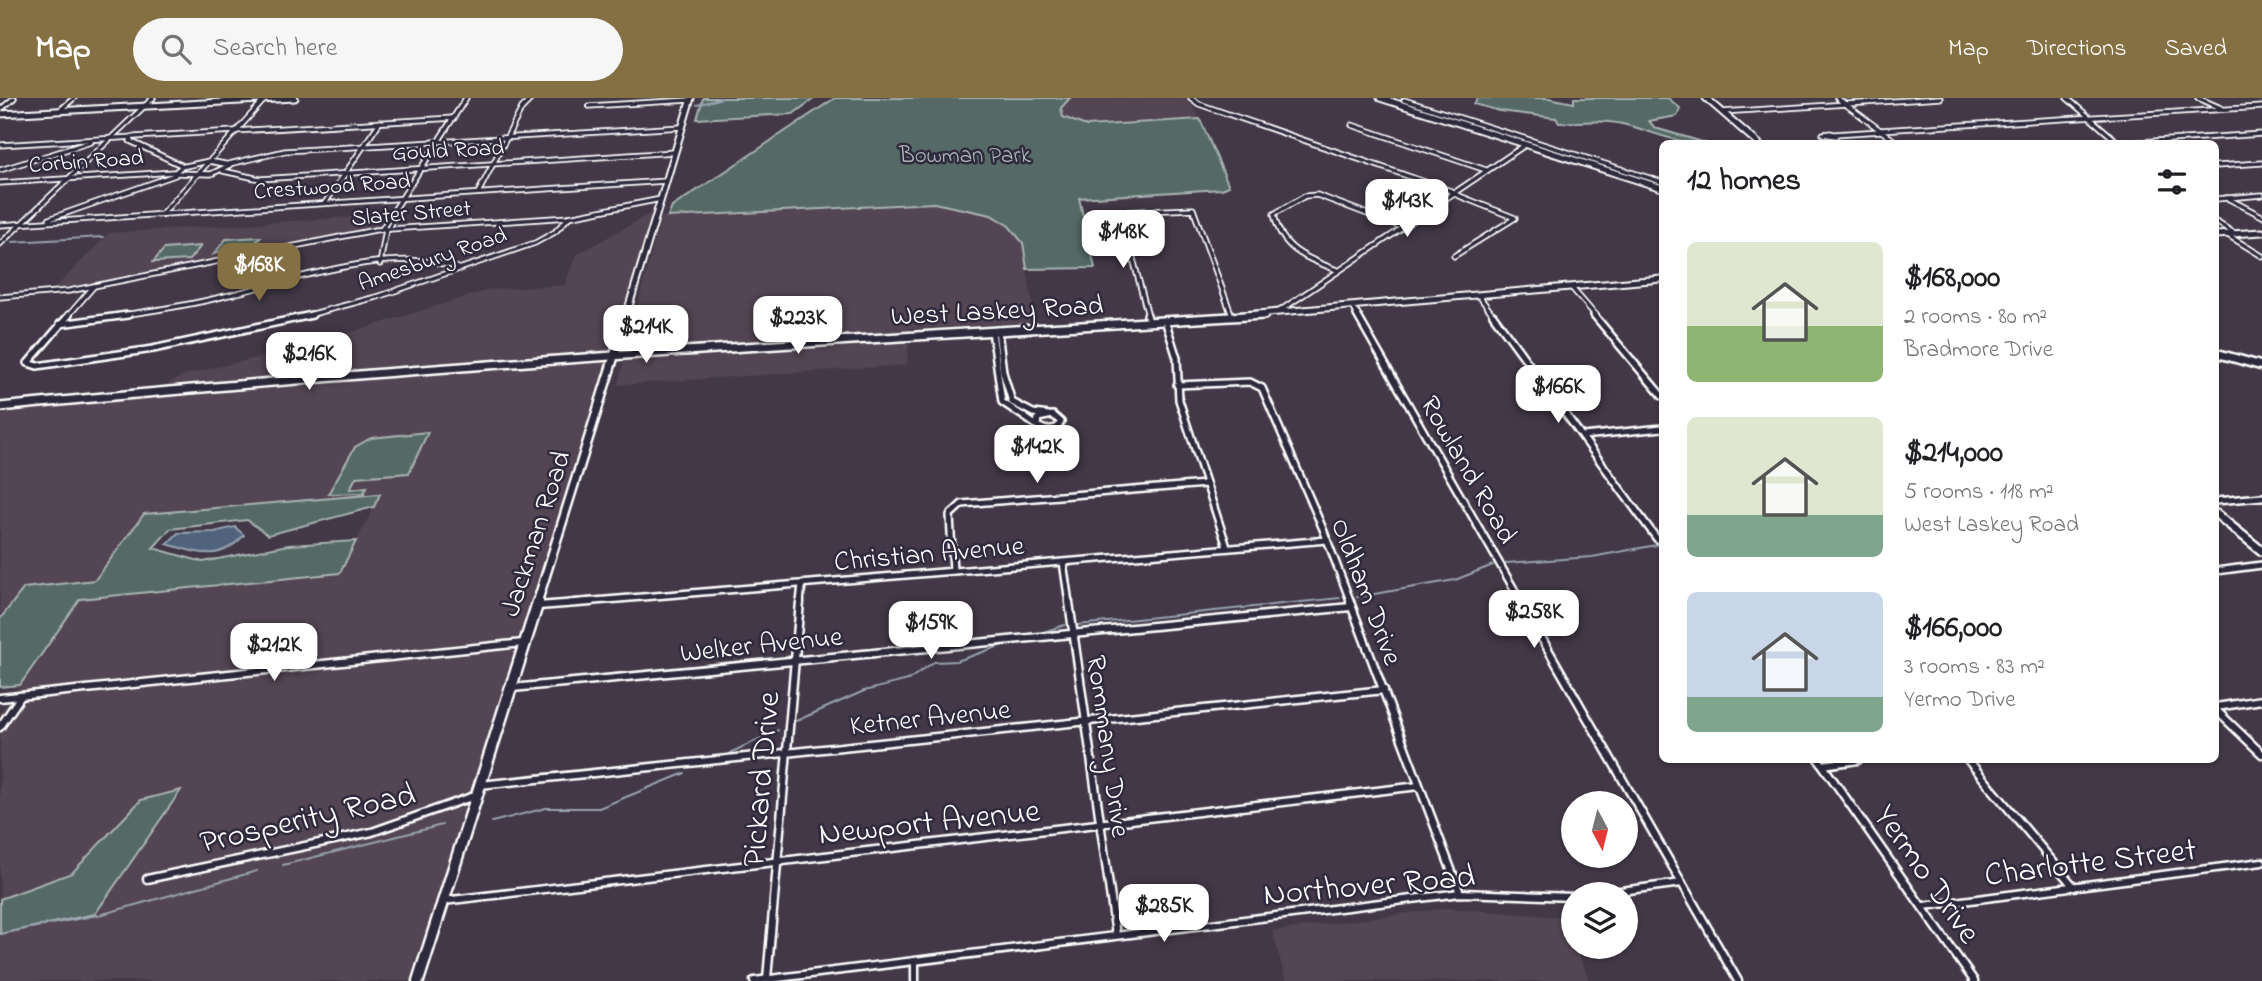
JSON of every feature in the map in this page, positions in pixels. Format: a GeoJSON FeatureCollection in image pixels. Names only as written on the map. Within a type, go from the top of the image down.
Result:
{"type":"FeatureCollection","features":[{"type":"Feature","properties":{"kind":"main road"},"geometry":{"type":"LineString","coordinates":[[0,112],[295,98]]}},
{"type":"Feature","properties":{"kind":"main road"},"geometry":{"type":"LineString","coordinates":[[1380,98],[1659,186]]}},
{"type":"Feature","properties":{"kind":"main road"},"geometry":{"type":"LineString","coordinates":[[1706,98],[1754,140]]}},
{"type":"Feature","properties":{"kind":"main road","name":"Jackman Road"},"geometry":{"type":"LineString","coordinates":[[418,981],[616,353],[690,99]]}},
{"type":"Feature","properties":{"kind":"main road"},"geometry":{"type":"LineString","coordinates":[[2219,235],[2262,232]]}},
{"type":"Feature","properties":{"kind":"main road","name":"West Laskey Road"},"geometry":{"type":"LineString","coordinates":[[0,407],[229,384],[616,353],[1275,314],[1659,280]]}},
{"type":"Feature","properties":{"kind":"main road"},"geometry":{"type":"LineString","coordinates":[[2219,354],[2262,366]]}},
{"type":"Feature","properties":{"kind":"main road"},"geometry":{"type":"LineString","coordinates":[[2219,516],[2262,551]]}},
{"type":"Feature","properties":{"kind":"street"},"geometry":{"type":"LineString","coordinates":[[0,112],[14,98]]}},
{"type":"Feature","properties":{"kind":"street"},"geometry":{"type":"LineString","coordinates":[[59,111],[75,98]]}},
{"type":"Feature","properties":{"kind":"street"},"geometry":{"type":"LineString","coordinates":[[0,244],[153,98]]}},
{"type":"Feature","properties":{"kind":"street"},"geometry":{"type":"LineString","coordinates":[[380,264],[386,229],[466,98]]}},
{"type":"Feature","properties":{"kind":"street"},"geometry":{"type":"LineString","coordinates":[[478,193],[522,108],[532,98]]}},
{"type":"Feature","properties":{"kind":"street"},"geometry":{"type":"LineString","coordinates":[[1191,98],[1199,104],[1453,193],[1515,218],[1454,256]]}},
{"type":"Feature","properties":{"kind":"street"},"geometry":{"type":"LineString","coordinates":[[1837,98],[1894,140]]}},
{"type":"Feature","properties":{"kind":"street"},"geometry":{"type":"LineString","coordinates":[[1722,112],[1940,98]]}},
{"type":"Feature","properties":{"kind":"street"},"geometry":{"type":"LineString","coordinates":[[2067,98],[2116,140]]}},
{"type":"Feature","properties":{"kind":"street"},"geometry":{"type":"LineString","coordinates":[[2198,98],[2223,109]]}},
{"type":"Feature","properties":{"kind":"street"},"geometry":{"type":"LineString","coordinates":[[162,214],[265,99]]}},
{"type":"Feature","properties":{"kind":"street"},"geometry":{"type":"LineString","coordinates":[[589,106],[690,99]]}},
{"type":"Feature","properties":{"kind":"street"},"geometry":{"type":"LineString","coordinates":[[1394,103],[1403,99],[1659,181]]}},
{"type":"Feature","properties":{"kind":"street"},"geometry":{"type":"LineString","coordinates":[[1834,134],[2262,107]]}},
{"type":"Feature","properties":{"kind":"street"},"geometry":{"type":"LineString","coordinates":[[0,145],[454,118]]}},
{"type":"Feature","properties":{"kind":"street"},"geometry":{"type":"LineString","coordinates":[[325,203],[380,122]]}},
{"type":"Feature","properties":{"kind":"street"},"geometry":{"type":"LineString","coordinates":[[1352,125],[1486,170]]}},
{"type":"Feature","properties":{"kind":"street"},"geometry":{"type":"LineString","coordinates":[[43,222],[175,173],[183,166],[209,161],[229,164],[282,151],[682,127]]}},
{"type":"Feature","properties":{"kind":"street"},"geometry":{"type":"LineString","coordinates":[[2167,140],[2262,134]]}},
{"type":"Feature","properties":{"kind":"street"},"geometry":{"type":"LineString","coordinates":[[132,137],[130,141],[183,166]]}},
{"type":"Feature","properties":{"kind":"street"},"geometry":{"type":"LineString","coordinates":[[0,170],[94,140]]}},
{"type":"Feature","properties":{"kind":"street"},"geometry":{"type":"LineString","coordinates":[[1275,314],[1525,145]]}},
{"type":"Feature","properties":{"kind":"street","name":"Gould Road"},"geometry":{"type":"LineString","coordinates":[[223,171],[260,178],[675,152]]}},
{"type":"Feature","properties":{"kind":"street"},"geometry":{"type":"LineString","coordinates":[[2219,166],[2262,163]]}},
{"type":"Feature","properties":{"kind":"street"},"geometry":{"type":"LineString","coordinates":[[175,173],[196,176],[223,171],[229,164]]}},
{"type":"Feature","properties":{"kind":"street","name":"Corbin Road"},"geometry":{"type":"LineString","coordinates":[[0,183],[175,173]]}},
{"type":"Feature","properties":{"kind":"street","name":"Crestwood Road"},"geometry":{"type":"LineString","coordinates":[[0,224],[666,181]]}},
{"type":"Feature","properties":{"kind":"street"},"geometry":{"type":"LineString","coordinates":[[1337,270],[1288,250],[1275,224],[1274,215],[1305,196],[1317,195],[1402,227]]}},
{"type":"Feature","properties":{"kind":"street"},"geometry":{"type":"LineString","coordinates":[[2219,199],[2262,195]]}},
{"type":"Feature","properties":{"kind":"street"},"geometry":{"type":"LineString","coordinates":[[2227,198],[2262,216]]}},
{"type":"Feature","properties":{"kind":"street","name":"Slater Street"},"geometry":{"type":"LineString","coordinates":[[0,297],[94,286],[386,229],[569,217],[600,212],[628,202],[661,199]]}},
{"type":"Feature","properties":{"kind":"street"},"geometry":{"type":"LineString","coordinates":[[1149,321],[1121,212],[1193,209],[1232,316]]}},
{"type":"Feature","properties":{"kind":"street","name":"Amesbury Road"},"geometry":{"type":"LineString","coordinates":[[94,286],[28,363],[37,366],[113,356],[253,329],[375,298],[461,270],[555,232],[569,217]]}},
{"type":"Feature","properties":{"kind":"street"},"geometry":{"type":"LineString","coordinates":[[2219,224],[2234,234]]}},
{"type":"Feature","properties":{"kind":"street"},"geometry":{"type":"LineString","coordinates":[[2226,234],[2262,256]]}},
{"type":"Feature","properties":{"kind":"street"},"geometry":{"type":"LineString","coordinates":[[60,324],[182,306],[324,273],[380,264],[433,260],[455,264],[461,270]]}},
{"type":"Feature","properties":{"kind":"street"},"geometry":{"type":"LineString","coordinates":[[1572,288],[1659,392]]}},
{"type":"Feature","properties":{"kind":"street"},"geometry":{"type":"LineString","coordinates":[[1479,296],[1657,539]]}},
{"type":"Feature","properties":{"kind":"street","name":"Rowland Road"},"geometry":{"type":"LineString","coordinates":[[1353,307],[1738,981]]}},
{"type":"Feature","properties":{"kind":"street"},"geometry":{"type":"LineString","coordinates":[[1165,320],[1177,358],[1177,386],[1227,547]]}},
{"type":"Feature","properties":{"kind":"street"},"geometry":{"type":"LineString","coordinates":[[995,330],[1012,402],[1033,413],[1059,418],[1060,426],[1046,430],[1008,409],[1002,402],[995,330]]}},
{"type":"Feature","properties":{"kind":"street","name":"Oldham Drive"},"geometry":{"type":"LineString","coordinates":[[1177,386],[1250,382],[1262,388],[1327,540],[1460,893]]}},
{"type":"Feature","properties":{"kind":"street"},"geometry":{"type":"LineString","coordinates":[[1036,425],[1038,418],[1049,415]]}},
{"type":"Feature","properties":{"kind":"street"},"geometry":{"type":"LineString","coordinates":[[1583,436],[1659,428]]}},
{"type":"Feature","properties":{"kind":"street"},"geometry":{"type":"LineString","coordinates":[[953,570],[950,515],[962,505],[1206,484]]}},
{"type":"Feature","properties":{"kind":"street"},"geometry":{"type":"LineString","coordinates":[[2219,501],[2262,497]]}},
{"type":"Feature","properties":{"kind":"street","name":"Christian Avenue"},"geometry":{"type":"LineString","coordinates":[[535,606],[1327,540]]}},
{"type":"Feature","properties":{"kind":"street","name":"Rommany Drive"},"geometry":{"type":"LineString","coordinates":[[1063,562],[1116,936]]}},
{"type":"Feature","properties":{"kind":"street"},"geometry":{"type":"LineString","coordinates":[[2219,570],[2262,565]]}},
{"type":"Feature","properties":{"kind":"street","name":"Pickard Drive"},"geometry":{"type":"LineString","coordinates":[[767,979],[802,583]]}},
{"type":"Feature","properties":{"kind":"street","name":"Welker Avenue"},"geometry":{"type":"LineString","coordinates":[[509,688],[1351,607]]}},
{"type":"Feature","properties":{"kind":"street"},"geometry":{"type":"LineString","coordinates":[[0,698],[523,643]]}},
{"type":"Feature","properties":{"kind":"street","name":"Ketner Avenue"},"geometry":{"type":"LineString","coordinates":[[478,790],[787,753],[1384,690]]}},
{"type":"Feature","properties":{"kind":"street"},"geometry":{"type":"LineString","coordinates":[[0,727],[21,696]]}},
{"type":"Feature","properties":{"kind":"street"},"geometry":{"type":"LineString","coordinates":[[2219,707],[2262,700]]}},
{"type":"Feature","properties":{"kind":"street"},"geometry":{"type":"LineString","coordinates":[[2219,711],[2262,754]]}},
{"type":"Feature","properties":{"kind":"street","name":"Yermo Drive"},"geometry":{"type":"LineString","coordinates":[[1822,763],[1974,981]]}},
{"type":"Feature","properties":{"kind":"street"},"geometry":{"type":"LineString","coordinates":[[1971,763],[2074,887]]}},
{"type":"Feature","properties":{"kind":"street","name":"Newport Avenue"},"geometry":{"type":"LineString","coordinates":[[443,901],[1101,826],[1419,786]]}},
{"type":"Feature","properties":{"kind":"street","name":"Prosperity Road"},"geometry":{"type":"LineString","coordinates":[[147,879],[372,832],[478,790]]}},
{"type":"Feature","properties":{"kind":"street","name":"Charlotte Street"},"geometry":{"type":"LineString","coordinates":[[1924,906],[2262,862]]}},
{"type":"Feature","properties":{"kind":"street"},"geometry":{"type":"LineString","coordinates":[[1638,889],[1682,883]]}},
{"type":"Feature","properties":{"kind":"street","name":"Northover Road"},"geometry":{"type":"LineString","coordinates":[[754,981],[1460,893],[1561,897]]}},
{"type":"Feature","properties":{"kind":"street"},"geometry":{"type":"LineString","coordinates":[[915,962],[915,981]]}},
{"type":"Feature","properties":{"kind":"shaded area"},"geometry":{"type":"Polygon","coordinates":[[[997,98],[1187,98],[1200,119],[1086,126],[1063,117],[1005,114],[997,98]]]}},
{"type":"Feature","properties":{"kind":"shaded area"},"geometry":{"type":"Polygon","coordinates":[[[934,203],[991,215],[1010,226],[1023,243],[1035,322],[910,329],[907,365],[618,385],[627,349],[617,349],[418,981],[0,981],[0,713],[80,599],[340,573],[380,495],[144,514],[95,580],[24,588],[0,619],[0,407],[156,391],[183,375],[300,348],[488,290],[565,285],[576,255],[658,209],[627,320],[634,319],[661,217],[934,203]]]}},
{"type":"Feature","properties":{"kind":"shaded area"},"geometry":{"type":"Polygon","coordinates":[[[384,215],[376,227],[53,290],[109,233],[384,215]]]}},
{"type":"Feature","properties":{"kind":"shaded area"},"geometry":{"type":"Polygon","coordinates":[[[1448,908],[1561,917],[1561,959],[1580,959],[1590,981],[1286,981],[1272,931],[1448,908]]]}},
{"type":"Feature","properties":{"kind":"green space"},"geometry":{"type":"Polygon","coordinates":[[[703,98],[815,98],[793,114],[697,119],[703,98]]]}},
{"type":"Feature","properties":{"kind":"green space","name":"Bowman Park"},"geometry":{"type":"Polygon","coordinates":[[[835,98],[1070,98],[1061,108],[1063,117],[1086,126],[1200,119],[1229,186],[1222,189],[1079,198],[1095,268],[1027,269],[1023,243],[1009,226],[991,215],[934,203],[668,217],[672,207],[835,98]]]}},
{"type":"Feature","properties":{"kind":"green space"},"geometry":{"type":"Polygon","coordinates":[[[1478,98],[1549,98],[1574,103],[1574,98],[1668,98],[1680,108],[1677,116],[1649,121],[1655,128],[1696,140],[1677,140],[1612,122],[1559,123],[1556,118],[1500,111],[1474,104],[1478,98]]]}},
{"type":"Feature","properties":{"kind":"green space"},"geometry":{"type":"Polygon","coordinates":[[[261,237],[246,251],[227,249],[214,254],[226,239],[261,237]]]}},
{"type":"Feature","properties":{"kind":"green space"},"geometry":{"type":"Polygon","coordinates":[[[201,246],[189,260],[153,262],[164,249],[201,246]]]}},
{"type":"Feature","properties":{"kind":"green space"},"geometry":{"type":"Polygon","coordinates":[[[428,432],[409,473],[356,477],[350,489],[367,487],[364,493],[328,494],[355,447],[371,438],[428,432]]]}},
{"type":"Feature","properties":{"kind":"green space"},"geometry":{"type":"Polygon","coordinates":[[[380,494],[374,507],[268,535],[247,520],[170,529],[153,548],[203,562],[288,545],[356,541],[340,573],[80,599],[20,685],[0,687],[0,619],[24,588],[95,580],[144,514],[380,494]]]}},
{"type":"Feature","properties":{"kind":"green space"},"geometry":{"type":"Polygon","coordinates":[[[181,790],[95,914],[0,934],[0,899],[72,873],[141,800],[181,790]]]}},
{"type":"Feature","properties":{"kind":"water"},"geometry":{"type":"Polygon","coordinates":[[[235,527],[244,535],[235,544],[217,553],[199,552],[167,544],[178,533],[214,532],[235,527]]]}},
{"type":"Feature","properties":{"kind":"waterway"},"geometry":{"type":"LineString","coordinates":[[697,105],[722,98]]}},
{"type":"Feature","properties":{"kind":"waterway"},"geometry":{"type":"LineString","coordinates":[[12,242],[103,237]]}},
{"type":"Feature","properties":{"kind":"waterway"},"geometry":{"type":"LineString","coordinates":[[1506,563],[1592,557],[1659,545]]}},
{"type":"Feature","properties":{"kind":"waterway"},"geometry":{"type":"LineString","coordinates":[[1357,597],[1455,580],[1493,565]]}},
{"type":"Feature","properties":{"kind":"waterway"},"geometry":{"type":"LineString","coordinates":[[1078,625],[1340,598]]}},
{"type":"Feature","properties":{"kind":"waterway"},"geometry":{"type":"LineString","coordinates":[[1043,632],[1065,625]]}},
{"type":"Feature","properties":{"kind":"waterway"},"geometry":{"type":"LineString","coordinates":[[796,721],[864,691],[908,680],[934,662],[957,661],[1006,644]]}},
{"type":"Feature","properties":{"kind":"waterway"},"geometry":{"type":"LineString","coordinates":[[730,753],[778,730]]}},
{"type":"Feature","properties":{"kind":"waterway"},"geometry":{"type":"LineString","coordinates":[[492,822],[546,808],[599,808],[685,773]]}},
{"type":"Feature","properties":{"kind":"waterway"},"geometry":{"type":"LineString","coordinates":[[283,865],[442,825]]}},
{"type":"Feature","properties":{"kind":"waterway"},"geometry":{"type":"LineString","coordinates":[[0,934],[103,914],[257,871]]}}]}
